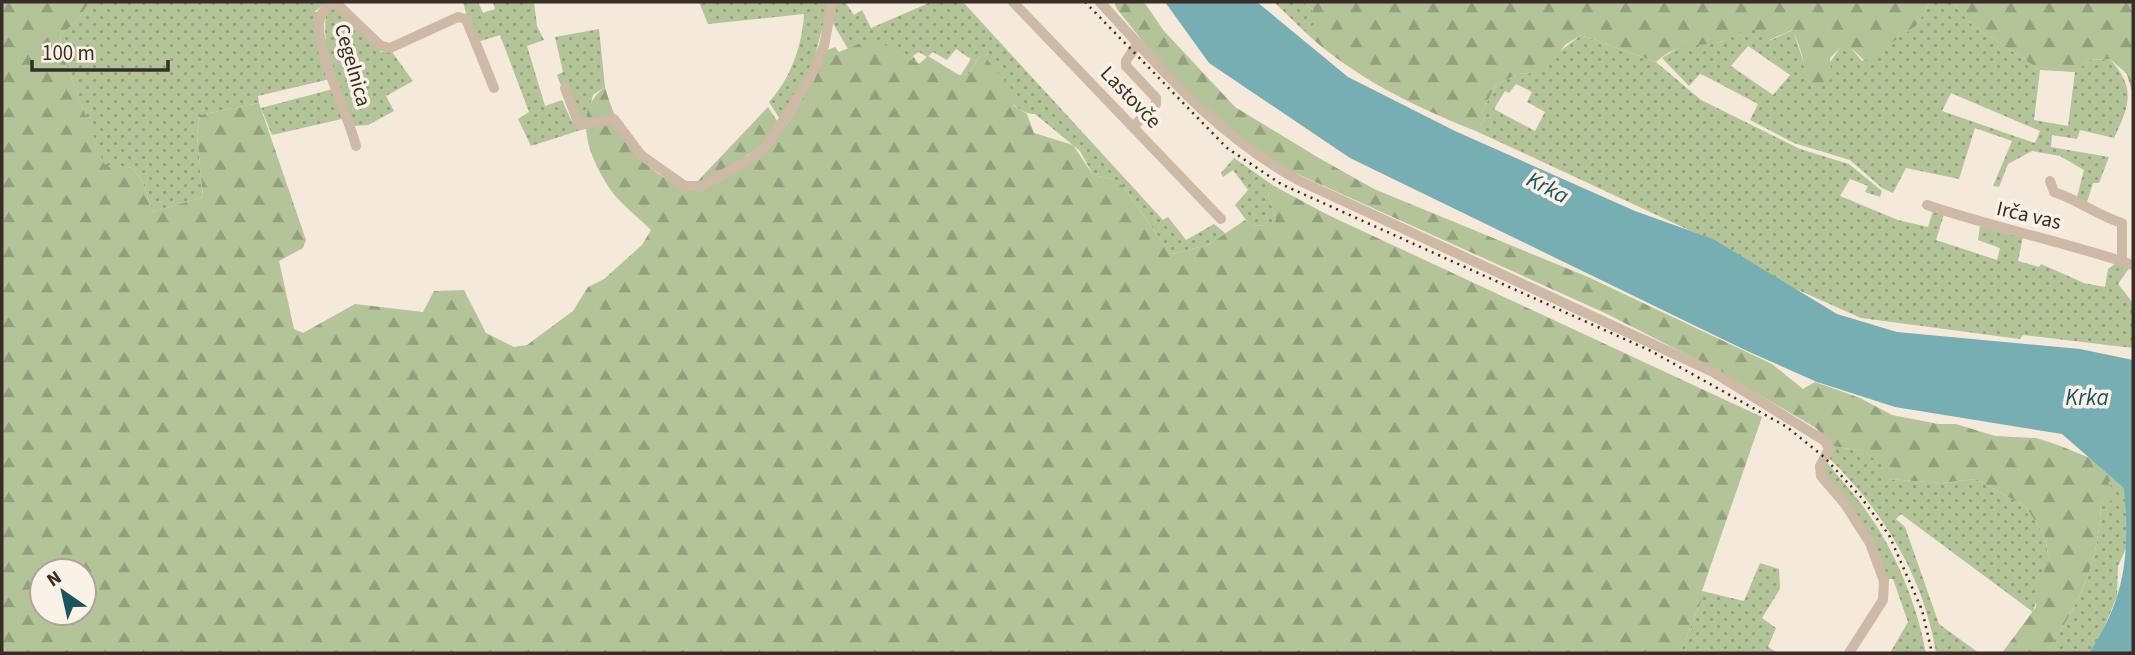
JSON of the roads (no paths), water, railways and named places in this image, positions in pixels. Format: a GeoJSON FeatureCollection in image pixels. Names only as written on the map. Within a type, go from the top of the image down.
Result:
{"type":"FeatureCollection","features":[{"type":"Feature","properties":{"kind":"street","name":"Cegelnica"},"geometry":{"type":"LineString","coordinates":[[356,146],[328,62],[319,24],[322,13],[336,2],[381,46],[390,48],[458,17],[466,19],[494,88]]}},
{"type":"Feature","properties":{"kind":"street"},"geometry":{"type":"LineString","coordinates":[[565,88],[579,125],[614,119],[641,155],[685,186],[701,187],[752,159],[769,143],[810,78],[824,46],[832,2]]}},
{"type":"Feature","properties":{"kind":"street","name":"Lastovče"},"geometry":{"type":"LineString","coordinates":[[1013,2],[1221,219]]}},
{"type":"Feature","properties":{"kind":"street"},"geometry":{"type":"LineString","coordinates":[[1100,2],[1196,106],[1256,156],[1298,180],[1713,372],[1825,441],[1829,449],[1820,466],[1821,476],[1845,504],[1870,543],[1884,581],[1883,600],[1849,653]]}},
{"type":"Feature","properties":{"kind":"street"},"geometry":{"type":"LineString","coordinates":[[1133,127],[1156,104],[1156,98],[1126,66],[1126,61],[1138,43]]}},
{"type":"Feature","properties":{"kind":"street","name":"Irča vas"},"geometry":{"type":"LineString","coordinates":[[2050,181],[2054,192],[2071,198],[2100,217],[2122,223],[2122,261]]}},
{"type":"Feature","properties":{"kind":"street","name":"Irča vas"},"geometry":{"type":"LineString","coordinates":[[1927,205],[1985,225],[2133,265]]}},
{"type":"Feature","properties":{"kind":"water","name":"Krka"},"geometry":{"type":"Polygon","coordinates":[[[1165,2],[1257,2],[1348,77],[1455,131],[1635,211],[1713,239],[1837,314],[1897,332],[2080,349],[2133,360],[2133,653],[2089,653],[2111,613],[2123,574],[2126,533],[2124,488],[2062,434],[1895,407],[1817,382],[1745,350],[1350,158],[1209,63],[1165,2]]]}},
{"type":"Feature","properties":{"kind":"railway"},"geometry":{"type":"LineString","coordinates":[[1085,2],[1227,148],[1281,184],[1651,351],[1787,427],[1824,457],[1860,496],[1889,535],[1922,610],[1932,653]]}}]}
